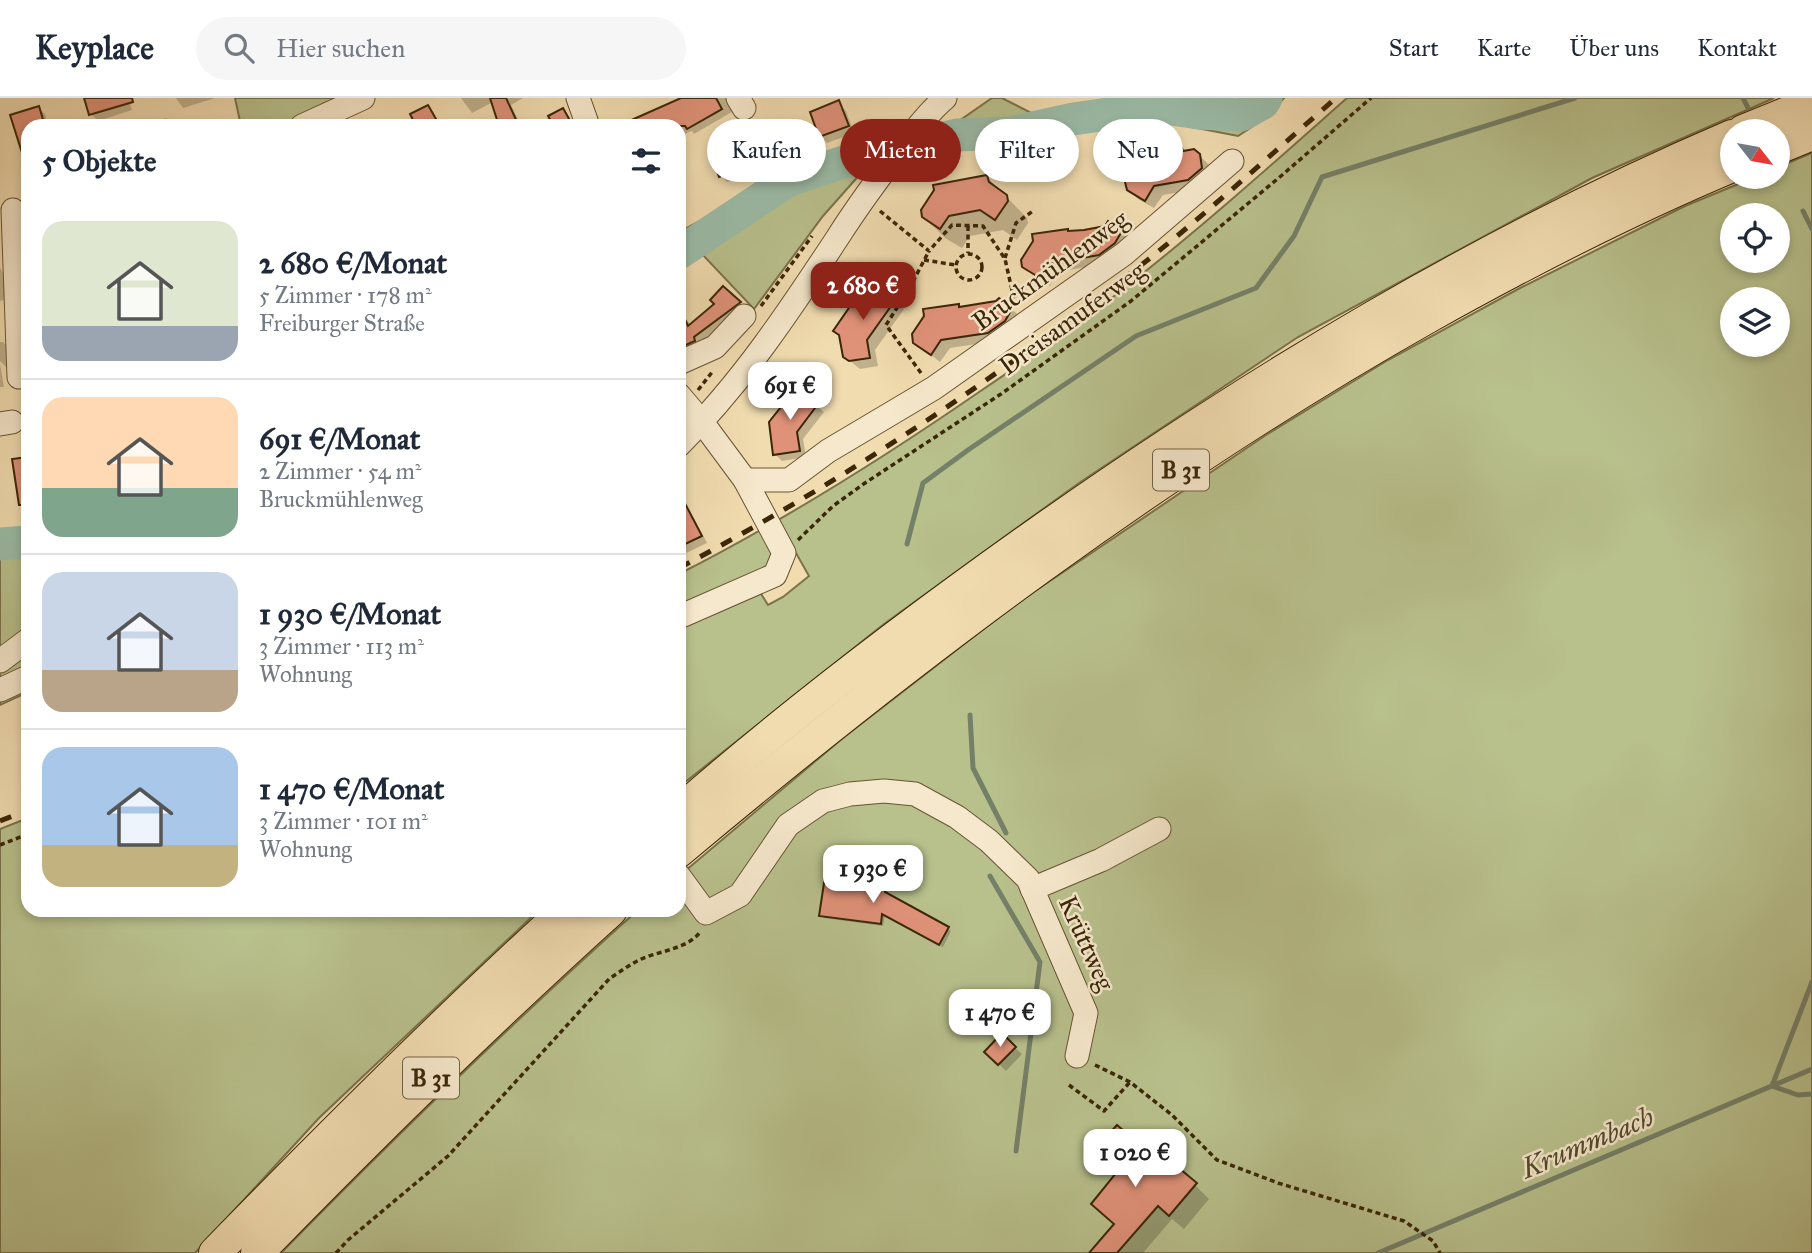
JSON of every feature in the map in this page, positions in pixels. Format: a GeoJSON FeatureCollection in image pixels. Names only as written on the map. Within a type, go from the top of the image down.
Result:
{"type":"FeatureCollection","features":[{"type":"Feature","properties":{"kind":"highway"},"geometry":{"type":"LineString","coordinates":[[1773,119],[1812,103]]}},
{"type":"Feature","properties":{"kind":"highway"},"geometry":{"type":"LineString","coordinates":[[1790,143],[1812,134]]}},
{"type":"Feature","properties":{"kind":"highway","name":"B 31"},"geometry":{"type":"LineString","coordinates":[[686,805],[849,673],[976,577],[1157,450],[1288,366],[1478,257],[1639,176],[1720,141]]}},
{"type":"Feature","properties":{"kind":"highway","name":"B 31"},"geometry":{"type":"LineString","coordinates":[[686,845],[872,693],[1039,566],[1188,465],[1336,369],[1483,287],[1577,236],[1720,171]]}},
{"type":"Feature","properties":{"kind":"highway","name":"B 31"},"geometry":{"type":"LineString","coordinates":[[215,1253],[438,1030],[559,917]]}},
{"type":"Feature","properties":{"kind":"highway","name":"B 31"},"geometry":{"type":"LineString","coordinates":[[257,1253],[373,1134],[531,982],[603,917]]}},
{"type":"Feature","properties":{"kind":"street"},"geometry":{"type":"LineString","coordinates":[[317,119],[363,98]]}},
{"type":"Feature","properties":{"kind":"street"},"geometry":{"type":"LineString","coordinates":[[578,98],[586,119]]}},
{"type":"Feature","properties":{"kind":"street"},"geometry":{"type":"LineString","coordinates":[[686,438],[740,377],[787,314],[863,198],[937,106]]}},
{"type":"Feature","properties":{"kind":"street","name":"Bruckmühlenweg"},"geometry":{"type":"LineString","coordinates":[[745,480],[789,480],[828,451],[934,388],[1124,254],[1232,161]]}},
{"type":"Feature","properties":{"kind":"street"},"geometry":{"type":"LineString","coordinates":[[14,209],[19,377]]}},
{"type":"Feature","properties":{"kind":"street"},"geometry":{"type":"LineString","coordinates":[[686,360],[715,347],[751,313]]}},
{"type":"Feature","properties":{"kind":"street"},"geometry":{"type":"LineString","coordinates":[[686,404],[745,480],[784,553],[775,575],[686,614]]}},
{"type":"Feature","properties":{"kind":"street"},"geometry":{"type":"LineString","coordinates":[[0,661],[21,645]]}},
{"type":"Feature","properties":{"kind":"street"},"geometry":{"type":"LineString","coordinates":[[0,690],[21,680]]}},
{"type":"Feature","properties":{"kind":"street","name":"Krüttweg"},"geometry":{"type":"LineString","coordinates":[[706,913],[740,895],[788,825],[823,801],[850,794],[884,791],[915,794],[957,817],[989,841],[1028,879],[1086,1013],[1077,1056]]}},
{"type":"Feature","properties":{"kind":"street"},"geometry":{"type":"LineString","coordinates":[[1032,889],[1101,860],[1159,829]]}},
{"type":"Feature","properties":{"kind":"street"},"geometry":{"type":"LineString","coordinates":[[686,885],[706,913]]}},
{"type":"Feature","properties":{"kind":"path","name":"Dreisamuferweg"},"geometry":{"type":"LineString","coordinates":[[784,553],[834,506],[865,483],[1000,394],[1131,301],[1371,98]]}},
{"type":"Feature","properties":{"kind":"path"},"geometry":{"type":"LineString","coordinates":[[863,198],[929,251]]}},
{"type":"Feature","properties":{"kind":"path"},"geometry":{"type":"LineString","coordinates":[[1005,259],[1016,223],[1033,211]]}},
{"type":"Feature","properties":{"kind":"path"},"geometry":{"type":"LineString","coordinates":[[934,388],[886,324],[929,251],[952,225],[983,226],[1005,259],[1012,290],[1027,323]]}},
{"type":"Feature","properties":{"kind":"path"},"geometry":{"type":"LineString","coordinates":[[968,226],[968,253]]}},
{"type":"Feature","properties":{"kind":"path"},"geometry":{"type":"LineString","coordinates":[[751,313],[816,230]]}},
{"type":"Feature","properties":{"kind":"path"},"geometry":{"type":"LineString","coordinates":[[968,253],[976,255],[982,262],[982,270],[977,277],[969,280],[961,277],[956,265],[960,257],[968,253]]}},
{"type":"Feature","properties":{"kind":"path"},"geometry":{"type":"LineString","coordinates":[[925,260],[956,265]]}},
{"type":"Feature","properties":{"kind":"path"},"geometry":{"type":"LineString","coordinates":[[686,396],[721,362]]}},
{"type":"Feature","properties":{"kind":"path"},"geometry":{"type":"LineString","coordinates":[[0,845],[21,837]]}},
{"type":"Feature","properties":{"kind":"path"},"geometry":{"type":"LineString","coordinates":[[336,1253],[447,1156],[610,978],[639,960],[679,946],[697,936],[704,927],[706,913]]}},
{"type":"Feature","properties":{"kind":"path"},"geometry":{"type":"LineString","coordinates":[[1077,1056],[1130,1082],[1172,1115],[1217,1160],[1278,1183],[1404,1221],[1433,1241],[1440,1253]]}},
{"type":"Feature","properties":{"kind":"path"},"geometry":{"type":"LineString","coordinates":[[1069,1085],[1104,1111],[1130,1082]]}},
{"type":"Feature","properties":{"kind":"green space"},"geometry":{"type":"Polygon","coordinates":[[[235,98],[341,98],[300,119],[240,119],[235,98]]]}},
{"type":"Feature","properties":{"kind":"green space"},"geometry":{"type":"Polygon","coordinates":[[[992,98],[1002,98],[1035,115],[1124,98],[1242,107],[1260,98],[1284,98],[1267,117],[1238,136],[1183,125],[1183,119],[1151,119],[1125,114],[1093,119],[1093,122],[1079,126],[1079,119],[975,119],[975,146],[961,148],[961,120],[992,98]]]}},
{"type":"Feature","properties":{"kind":"green space"},"geometry":{"type":"Polygon","coordinates":[[[1347,98],[1774,98],[1726,119],[1720,119],[1720,122],[1592,178],[1298,337],[1079,483],[884,624],[686,781],[686,570],[796,510],[945,415],[1061,335],[1164,256],[1347,98]],[[792,546],[755,584],[768,605],[783,597],[809,576],[792,546]]]}},
{"type":"Feature","properties":{"kind":"green space"},"geometry":{"type":"Polygon","coordinates":[[[840,150],[840,182],[853,182],[823,216],[754,309],[701,253],[686,264],[686,228],[772,182],[826,182],[826,156],[840,150]]]}},
{"type":"Feature","properties":{"kind":"green space"},"geometry":{"type":"Polygon","coordinates":[[[1812,153],[1812,1253],[281,1253],[457,1079],[630,917],[686,917],[686,870],[843,738],[1016,604],[1266,435],[1388,360],[1520,288],[1685,206],[1726,189],[1790,189],[1790,162],[1812,153]]]}},
{"type":"Feature","properties":{"kind":"green space"},"geometry":{"type":"Polygon","coordinates":[[[0,532],[21,534],[21,695],[0,705],[0,532]]]}},
{"type":"Feature","properties":{"kind":"green space"},"geometry":{"type":"Polygon","coordinates":[[[21,821],[21,917],[532,917],[319,1118],[195,1253],[0,1253],[0,829],[21,821]]]}},
{"type":"Feature","properties":{"kind":"building"},"geometry":{"type":"Polygon","coordinates":[[[84,98],[132,98],[133,102],[89,115],[84,98]]]}},
{"type":"Feature","properties":{"kind":"building"},"geometry":{"type":"Polygon","coordinates":[[[490,98],[506,98],[516,119],[497,119],[490,98]]]}},
{"type":"Feature","properties":{"kind":"building"},"geometry":{"type":"Polygon","coordinates":[[[681,98],[716,98],[722,109],[687,129],[686,119],[634,119],[681,98]]]}},
{"type":"Feature","properties":{"kind":"building"},"geometry":{"type":"Polygon","coordinates":[[[839,100],[846,119],[840,119],[840,129],[826,134],[826,119],[813,119],[810,112],[839,100]]]}},
{"type":"Feature","properties":{"kind":"building"},"geometry":{"type":"Polygon","coordinates":[[[428,105],[436,119],[412,119],[410,114],[428,105]]]}},
{"type":"Feature","properties":{"kind":"building"},"geometry":{"type":"Polygon","coordinates":[[[39,106],[43,119],[21,119],[21,149],[10,115],[39,106]]]}},
{"type":"Feature","properties":{"kind":"building"},"geometry":{"type":"Polygon","coordinates":[[[563,108],[569,119],[550,119],[548,116],[563,108]]]}},
{"type":"Feature","properties":{"kind":"building"},"geometry":{"type":"Polygon","coordinates":[[[1194,149],[1200,154],[1202,168],[1183,181],[1183,151],[1194,149]]]}},
{"type":"Feature","properties":{"kind":"building"},"geometry":{"type":"Polygon","coordinates":[[[975,177],[975,182],[989,182],[1007,195],[1008,201],[995,220],[980,210],[949,216],[940,229],[922,217],[921,210],[934,190],[933,185],[961,182],[975,177]]]}},
{"type":"Feature","properties":{"kind":"building"},"geometry":{"type":"Polygon","coordinates":[[[1125,182],[1177,182],[1154,186],[1145,201],[1127,190],[1125,182]]]}},
{"type":"Feature","properties":{"kind":"building"},"geometry":{"type":"Polygon","coordinates":[[[1108,221],[1122,231],[1115,243],[1099,255],[1049,264],[1040,278],[1022,267],[1021,260],[1033,241],[1032,234],[1068,229],[1084,230],[1105,226],[1108,221]]]}},
{"type":"Feature","properties":{"kind":"building"},"geometry":{"type":"Polygon","coordinates":[[[872,282],[896,299],[867,340],[870,358],[849,361],[843,357],[839,335],[833,331],[860,292],[864,295],[872,282]]]}},
{"type":"Feature","properties":{"kind":"building"},"geometry":{"type":"Polygon","coordinates":[[[723,286],[741,302],[694,337],[695,341],[686,345],[686,322],[688,326],[714,304],[710,300],[723,286]]]}},
{"type":"Feature","properties":{"kind":"building"},"geometry":{"type":"Polygon","coordinates":[[[999,298],[1013,307],[1005,321],[988,333],[941,340],[931,355],[913,343],[912,334],[924,316],[923,309],[959,304],[959,307],[996,301],[999,298]]]}},
{"type":"Feature","properties":{"kind":"building"},"geometry":{"type":"Polygon","coordinates":[[[797,387],[818,404],[797,432],[800,451],[773,455],[769,422],[797,387]]]}},
{"type":"Feature","properties":{"kind":"building"},"geometry":{"type":"Polygon","coordinates":[[[21,458],[21,505],[19,505],[12,459],[21,458]]]}},
{"type":"Feature","properties":{"kind":"building"},"geometry":{"type":"Polygon","coordinates":[[[686,505],[702,536],[686,544],[686,505]]]}},
{"type":"Feature","properties":{"kind":"building"},"geometry":{"type":"Polygon","coordinates":[[[826,870],[887,879],[885,892],[949,927],[939,945],[882,914],[881,924],[819,916],[826,870]]]}},
{"type":"Feature","properties":{"kind":"building"},"geometry":{"type":"Polygon","coordinates":[[[1002,1033],[1016,1047],[998,1065],[984,1052],[1002,1033]]]}},
{"type":"Feature","properties":{"kind":"building"},"geometry":{"type":"Polygon","coordinates":[[[1117,1125],[1164,1165],[1168,1159],[1197,1183],[1169,1216],[1158,1206],[1117,1253],[1089,1253],[1114,1224],[1091,1204],[1117,1172],[1093,1152],[1117,1125]]]}},
{"type":"Feature","properties":{"kind":"waterway"},"geometry":{"type":"LineString","coordinates":[[686,248],[787,181],[840,163],[957,135],[1010,133],[1073,119],[1158,107],[1198,113],[1241,115],[1263,103],[1266,98]]}},
{"type":"Feature","properties":{"kind":"waterway"},"geometry":{"type":"LineString","coordinates":[[907,544],[923,483],[1136,336],[1256,288],[1294,236],[1322,177],[1575,98]]}},
{"type":"Feature","properties":{"kind":"waterway"},"geometry":{"type":"LineString","coordinates":[[1743,98],[1748,108]]}},
{"type":"Feature","properties":{"kind":"waterway"},"geometry":{"type":"LineString","coordinates":[[1803,211],[1812,229]]}},
{"type":"Feature","properties":{"kind":"waterway"},"geometry":{"type":"LineString","coordinates":[[0,544],[21,542]]}},
{"type":"Feature","properties":{"kind":"waterway"},"geometry":{"type":"LineString","coordinates":[[970,715],[973,768],[1006,833]]}},
{"type":"Feature","properties":{"kind":"waterway"},"geometry":{"type":"LineString","coordinates":[[990,876],[1040,962],[1016,1151]]}},
{"type":"Feature","properties":{"kind":"waterway"},"geometry":{"type":"LineString","coordinates":[[1812,982],[1772,1086],[1798,1095],[1812,1094]]}},
{"type":"Feature","properties":{"kind":"waterway","name":"Krummbach"},"geometry":{"type":"LineString","coordinates":[[1378,1253],[1812,1069]]}},
{"type":"Feature","properties":{"kind":"railway"},"geometry":{"type":"LineString","coordinates":[[686,564],[854,467],[1023,354],[1157,252],[1336,98]]}},
{"type":"Feature","properties":{"kind":"railway"},"geometry":{"type":"LineString","coordinates":[[0,821],[21,813]]}}]}
